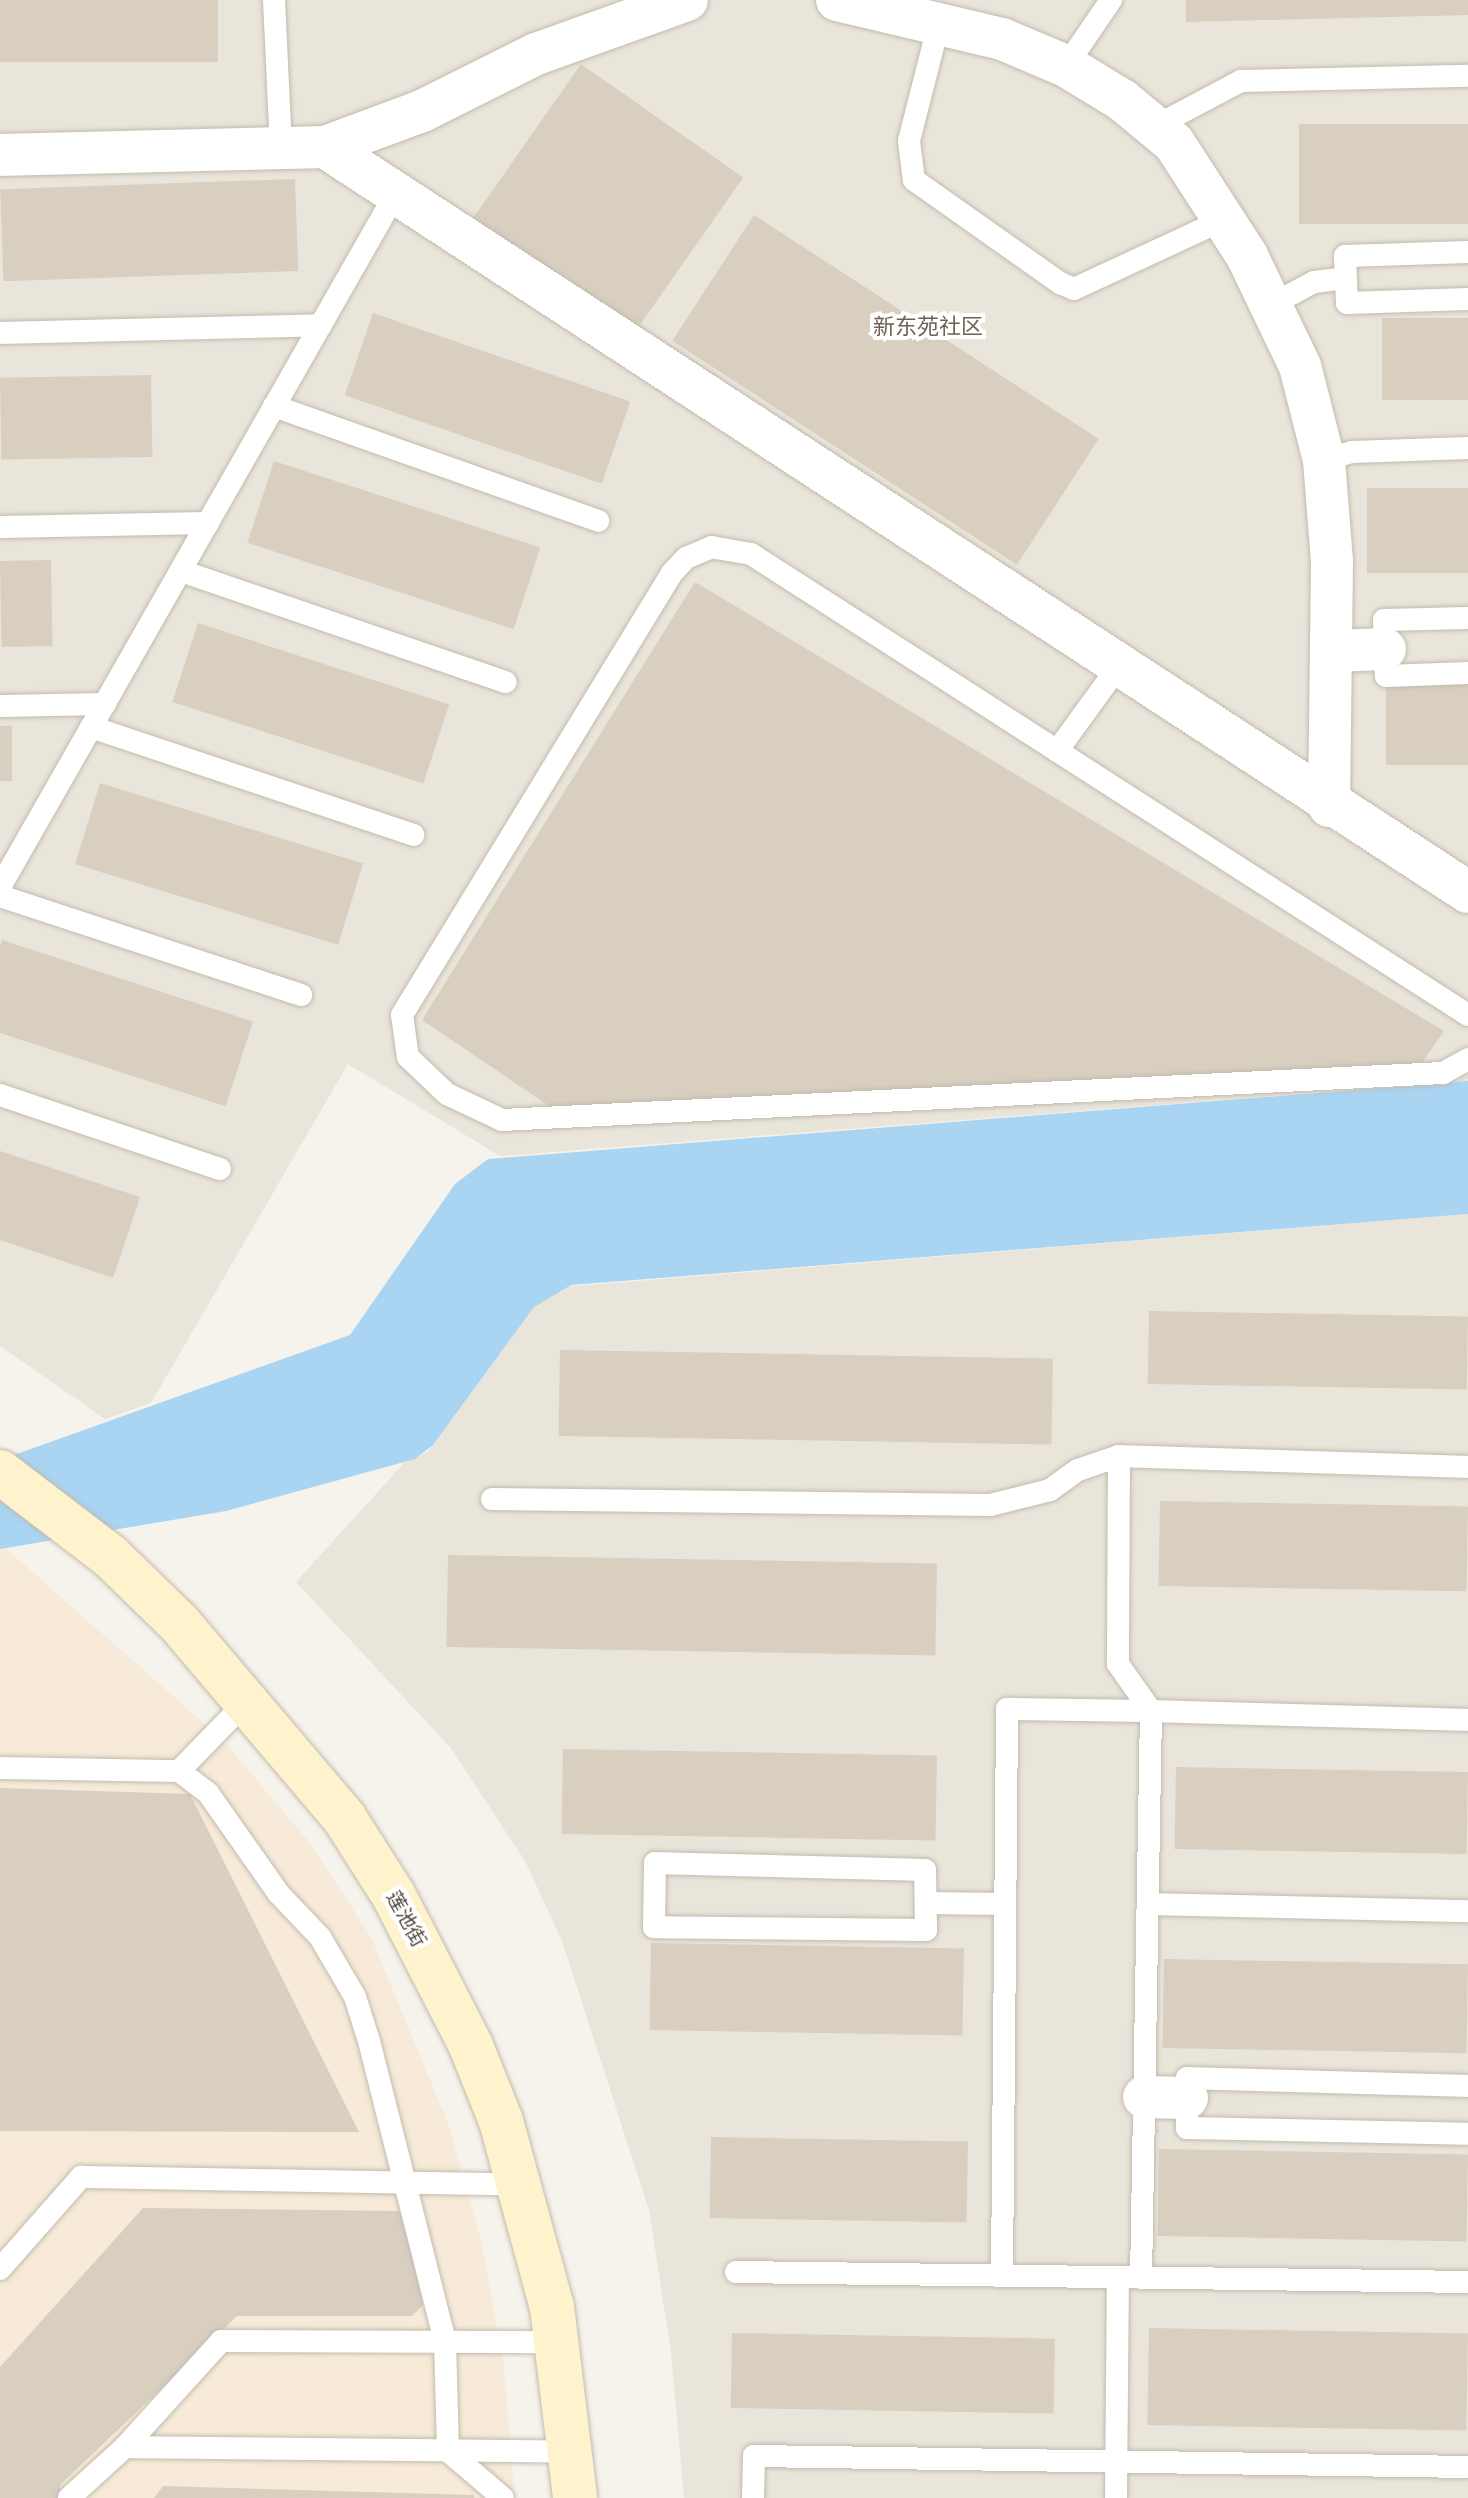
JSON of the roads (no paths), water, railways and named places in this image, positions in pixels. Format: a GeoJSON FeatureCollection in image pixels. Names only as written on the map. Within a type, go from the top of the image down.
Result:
{"type":"FeatureCollection","features":[{"type":"Feature","properties":{"kind":"main road","name":"莲池街"},"geometry":{"type":"LineString","coordinates":[[0,1472],[110,1556],[179,1623],[345,1819],[394,1896],[471,2046],[519,2185],[557,2342],[575,2498]]}},
{"type":"Feature","properties":{"kind":"street"},"geometry":{"type":"LineString","coordinates":[[0,155],[325,147],[422,111],[536,54],[687,0]]}},
{"type":"Feature","properties":{"kind":"street"},"geometry":{"type":"LineString","coordinates":[[837,0],[1002,39],[1066,66],[1174,143],[1225,219],[1300,366],[1324,460],[1333,651],[1329,806]]}},
{"type":"Feature","properties":{"kind":"street"},"geometry":{"type":"LineString","coordinates":[[325,147],[1329,806],[1468,892]]}},
{"type":"Feature","properties":{"kind":"street"},"geometry":{"type":"LineString","coordinates":[[1333,651],[1385,649]]}},
{"type":"Feature","properties":{"kind":"street"},"geometry":{"type":"LineString","coordinates":[[1144,2097],[1187,2098]]}},
{"type":"Feature","properties":{"kind":"lane"},"geometry":{"type":"LineString","coordinates":[[274,0],[281,148]]}},
{"type":"Feature","properties":{"kind":"lane"},"geometry":{"type":"LineString","coordinates":[[1066,66],[1111,0]]}},
{"type":"Feature","properties":{"kind":"lane"},"geometry":{"type":"LineString","coordinates":[[939,23],[909,141],[914,180],[1060,283],[1074,289],[1225,219]]}},
{"type":"Feature","properties":{"kind":"lane"},"geometry":{"type":"LineString","coordinates":[[1154,127],[1241,81],[1468,76]]}},
{"type":"Feature","properties":{"kind":"lane"},"geometry":{"type":"LineString","coordinates":[[0,887],[396,193]]}},
{"type":"Feature","properties":{"kind":"lane"},"geometry":{"type":"LineString","coordinates":[[1468,252],[1345,256],[1347,303],[1468,299]]}},
{"type":"Feature","properties":{"kind":"lane"},"geometry":{"type":"LineString","coordinates":[[1271,305],[1314,282],[1346,278]]}},
{"type":"Feature","properties":{"kind":"lane"},"geometry":{"type":"LineString","coordinates":[[0,333],[321,325]]}},
{"type":"Feature","properties":{"kind":"lane"},"geometry":{"type":"LineString","coordinates":[[274,406],[598,521]]}},
{"type":"Feature","properties":{"kind":"lane"},"geometry":{"type":"LineString","coordinates":[[1324,460],[1352,452],[1468,448]]}},
{"type":"Feature","properties":{"kind":"lane"},"geometry":{"type":"LineString","coordinates":[[0,527],[208,523]]}},
{"type":"Feature","properties":{"kind":"lane"},"geometry":{"type":"LineString","coordinates":[[1468,1015],[751,554],[712,547],[686,558],[402,1015],[408,1057],[447,1094],[502,1120],[1443,1073],[1468,1059]]}},
{"type":"Feature","properties":{"kind":"lane"},"geometry":{"type":"LineString","coordinates":[[181,571],[506,682]]}},
{"type":"Feature","properties":{"kind":"lane"},"geometry":{"type":"LineString","coordinates":[[1468,618],[1384,620],[1386,676],[1468,673]]}},
{"type":"Feature","properties":{"kind":"lane"},"geometry":{"type":"LineString","coordinates":[[1057,751],[1118,667]]}},
{"type":"Feature","properties":{"kind":"lane"},"geometry":{"type":"LineString","coordinates":[[0,706],[105,704]]}},
{"type":"Feature","properties":{"kind":"lane"},"geometry":{"type":"LineString","coordinates":[[91,727],[413,835]]}},
{"type":"Feature","properties":{"kind":"lane"},"geometry":{"type":"LineString","coordinates":[[0,896],[301,995]]}},
{"type":"Feature","properties":{"kind":"lane"},"geometry":{"type":"LineString","coordinates":[[0,1095],[220,1169]]}},
{"type":"Feature","properties":{"kind":"lane"},"geometry":{"type":"LineString","coordinates":[[1119,1456],[1118,1664],[1151,1711],[1141,2278]]}},
{"type":"Feature","properties":{"kind":"lane"},"geometry":{"type":"LineString","coordinates":[[492,1499],[990,1505],[1050,1490],[1078,1470],[1119,1456],[1468,1467]]}},
{"type":"Feature","properties":{"kind":"lane"},"geometry":{"type":"LineString","coordinates":[[179,1771],[247,1701]]}},
{"type":"Feature","properties":{"kind":"lane"},"geometry":{"type":"LineString","coordinates":[[1002,2276],[1007,1709],[1468,1720]]}},
{"type":"Feature","properties":{"kind":"lane"},"geometry":{"type":"LineString","coordinates":[[0,1768],[179,1771],[208,1793],[279,1894],[320,1937],[355,1997],[445,2342],[448,2451],[503,2498]]}},
{"type":"Feature","properties":{"kind":"lane"},"geometry":{"type":"LineString","coordinates":[[655,1863],[925,1870],[926,1903],[926,1930],[654,1927],[655,1863]]}},
{"type":"Feature","properties":{"kind":"lane"},"geometry":{"type":"LineString","coordinates":[[926,1903],[1005,1904]]}},
{"type":"Feature","properties":{"kind":"lane"},"geometry":{"type":"LineString","coordinates":[[1148,1904],[1468,1911]]}},
{"type":"Feature","properties":{"kind":"lane"},"geometry":{"type":"LineString","coordinates":[[1468,2086],[1187,2078],[1187,2128],[1468,2134]]}},
{"type":"Feature","properties":{"kind":"lane"},"geometry":{"type":"LineString","coordinates":[[0,2269],[81,2177],[519,2185]]}},
{"type":"Feature","properties":{"kind":"lane"},"geometry":{"type":"LineString","coordinates":[[736,2272],[1468,2282]]}},
{"type":"Feature","properties":{"kind":"lane"},"geometry":{"type":"LineString","coordinates":[[1116,2498],[1118,2277]]}},
{"type":"Feature","properties":{"kind":"lane"},"geometry":{"type":"LineString","coordinates":[[69,2498],[125,2447],[221,2341],[557,2342]]}},
{"type":"Feature","properties":{"kind":"lane"},"geometry":{"type":"LineString","coordinates":[[125,2447],[572,2452]]}},
{"type":"Feature","properties":{"kind":"lane"},"geometry":{"type":"LineString","coordinates":[[753,2498],[754,2456],[1468,2467]]}},
{"type":"Feature","properties":{"kind":"water"},"geometry":{"type":"Polygon","coordinates":[[[1468,1081],[1468,1214],[571,1285],[534,1307],[433,1445],[415,1459],[226,1511],[0,1549],[0,1460],[350,1335],[455,1184],[488,1159],[1468,1081]]]}},
{"type":"Feature","properties":{"kind":"district","name":"新东苑社区"},"geometry":{"type":"Point","coordinates":[928,327]}}]}
